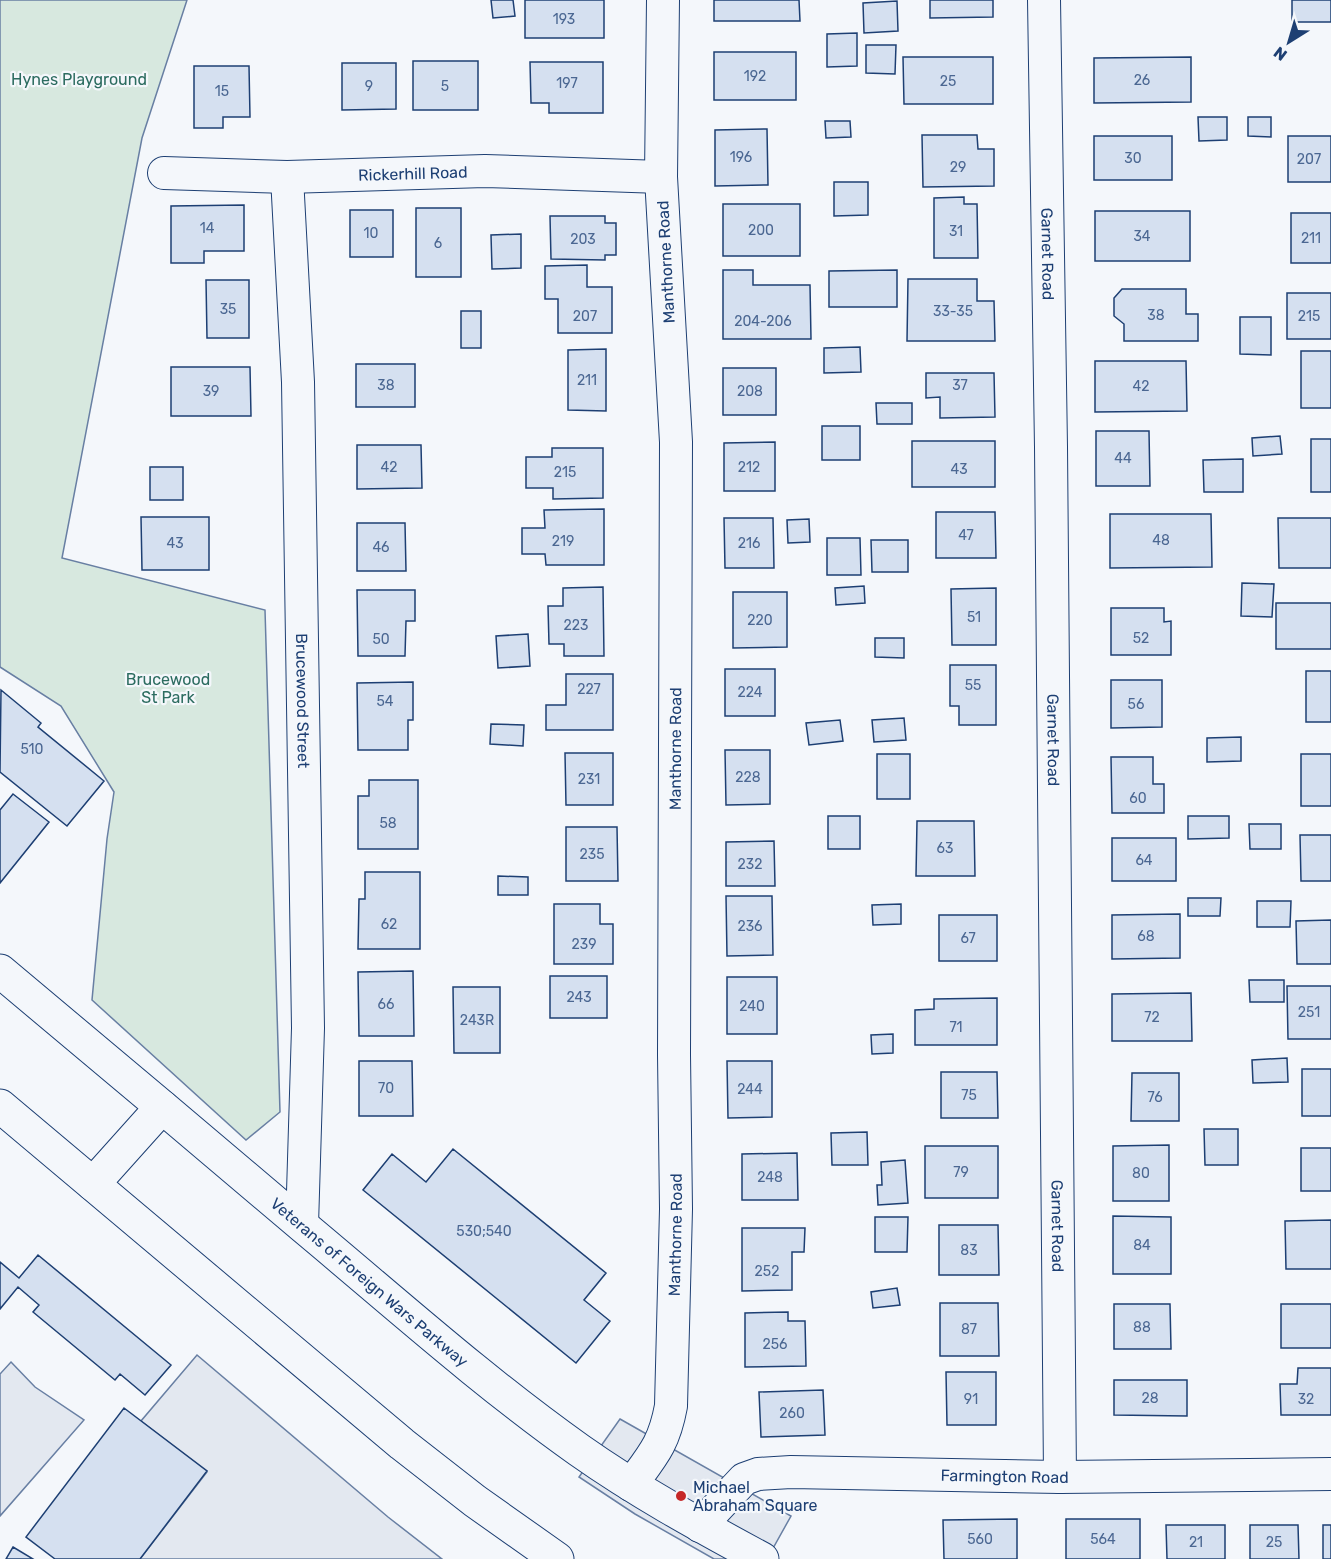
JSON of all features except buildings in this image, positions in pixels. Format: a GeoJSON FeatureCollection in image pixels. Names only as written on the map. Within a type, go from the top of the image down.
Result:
{"type":"FeatureCollection","features":[{"type":"Feature","properties":{"kind":"highway","name":"Veterans of Foreign Wars Parkway"},"geometry":{"type":"LineString","coordinates":[[0,971],[477,1372],[571,1444],[630,1485],[762,1559]]}},
{"type":"Feature","properties":{"kind":"highway"},"geometry":{"type":"LineString","coordinates":[[0,1106],[402,1444],[557,1559]]}},
{"type":"Feature","properties":{"kind":"highway"},"geometry":{"type":"LineString","coordinates":[[93,1184],[162,1107]]}},
{"type":"Feature","properties":{"kind":"street","name":"Manthorne Road"},"geometry":{"type":"LineString","coordinates":[[630,1485],[657,1451],[667,1430],[671,1406],[676,1209],[674,1055],[676,442],[661,177],[663,0]]}},
{"type":"Feature","properties":{"kind":"street","name":"Garnet Road"},"geometry":{"type":"LineString","coordinates":[[1044,0],[1051,459],[1060,1478]]}},
{"type":"Feature","properties":{"kind":"street","name":"Rickerhill Road"},"geometry":{"type":"LineString","coordinates":[[164,173],[287,177],[485,171],[661,177]]}},
{"type":"Feature","properties":{"kind":"street","name":"Brucewood Street"},"geometry":{"type":"LineString","coordinates":[[287,177],[298,382],[308,1028],[302,1225]]}},
{"type":"Feature","properties":{"kind":"street","name":"Farmington Road"},"geometry":{"type":"LineString","coordinates":[[700,1526],[744,1479],[758,1474],[791,1472],[1060,1478],[1331,1474]]}},
{"type":"Feature","properties":{"kind":"green space"},"geometry":{"type":"Polygon","coordinates":[[[0,0],[187,0],[142,138],[62,558],[265,610],[280,1112],[246,1140],[92,1000],[107,839],[114,792],[61,706],[0,667],[0,0]]]}},
{"type":"Feature","properties":{"kind":"shaded area"},"geometry":{"type":"Polygon","coordinates":[[[197,1355],[388,1517],[442,1559],[140,1559],[207,1472],[141,1421],[197,1355]]]}},
{"type":"Feature","properties":{"kind":"shaded area"},"geometry":{"type":"Polygon","coordinates":[[[11,1362],[35,1387],[84,1420],[0,1516],[0,1374],[11,1362]]]}},
{"type":"Feature","properties":{"kind":"shaded area","name":"Michael Abraham Square"},"geometry":{"type":"Polygon","coordinates":[[[620,1419],[791,1516],[767,1559],[714,1559],[635,1514],[579,1477],[620,1419]]]}},
{"type":"Feature","properties":{"kind":"place","name":"Michael Abraham Square"},"geometry":{"type":"Point","coordinates":[681,1496]}},
{"type":"Feature","properties":{"kind":"park label","name":"Hynes Playground"},"geometry":{"type":"Point","coordinates":[79,79]}},
{"type":"Feature","properties":{"kind":"park label","name":"Brucewood St Park"},"geometry":{"type":"Point","coordinates":[168,688]}}]}
